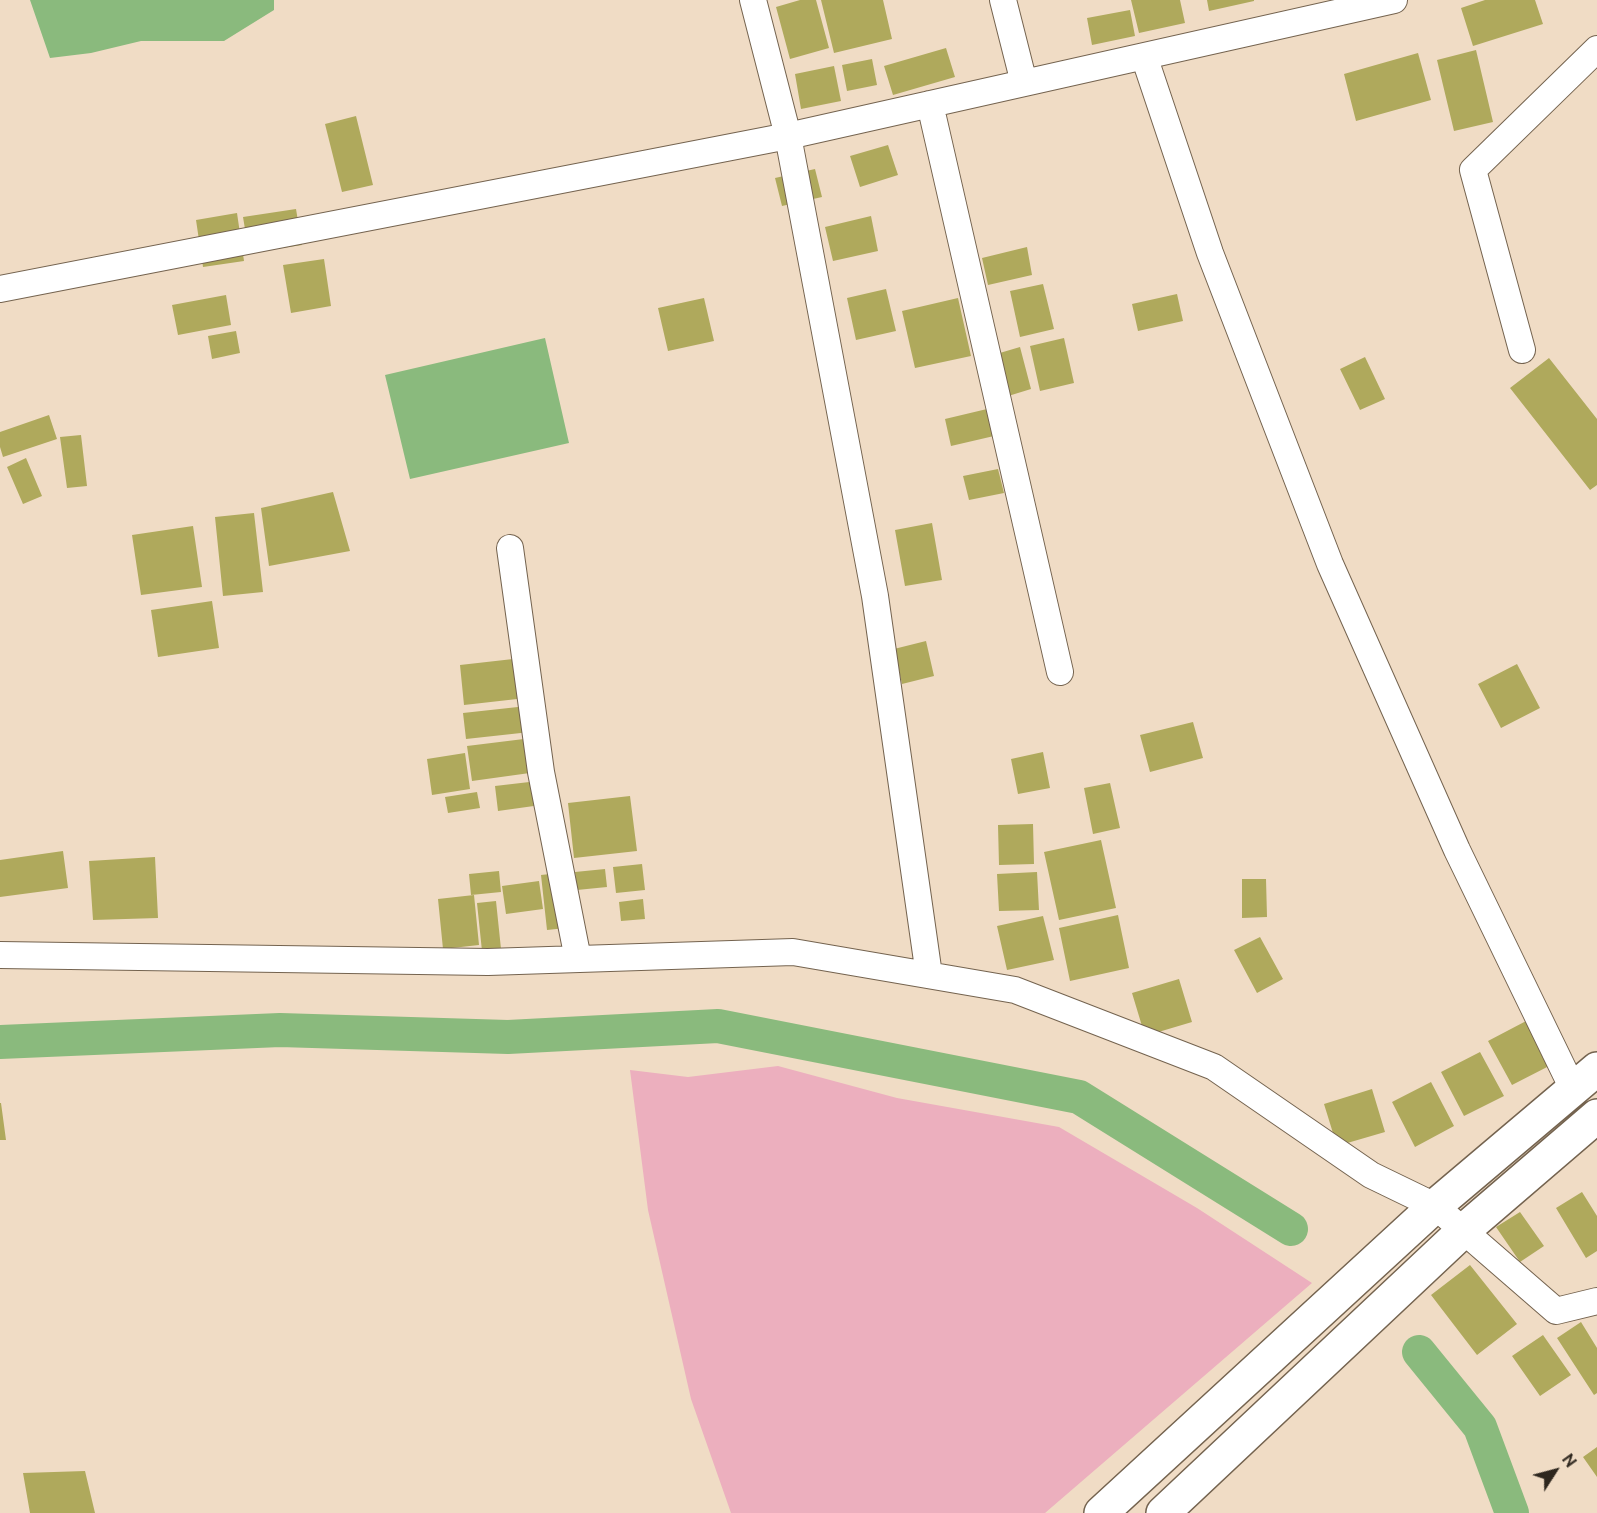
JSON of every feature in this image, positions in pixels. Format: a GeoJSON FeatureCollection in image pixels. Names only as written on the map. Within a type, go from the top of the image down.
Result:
{"type":"FeatureCollection","features":[{"type":"Feature","properties":{"kind":"main road"},"geometry":{"type":"LineString","coordinates":[[1101,1513],[1435,1206],[1585,1079]]}},
{"type":"Feature","properties":{"kind":"main road"},"geometry":{"type":"LineString","coordinates":[[1162,1513],[1463,1231],[1597,1116]]}},
{"type":"Feature","properties":{"kind":"street"},"geometry":{"type":"LineString","coordinates":[[753,0],[788,136],[875,596],[929,975]]}},
{"type":"Feature","properties":{"kind":"street"},"geometry":{"type":"LineString","coordinates":[[1004,0],[1024,83]]}},
{"type":"Feature","properties":{"kind":"street"},"geometry":{"type":"LineString","coordinates":[[0,289],[788,136],[1394,0]]}},
{"type":"Feature","properties":{"kind":"street"},"geometry":{"type":"LineString","coordinates":[[1522,351],[1473,170],[1597,49]]}},
{"type":"Feature","properties":{"kind":"street"},"geometry":{"type":"LineString","coordinates":[[1144,56],[1210,253],[1330,564],[1457,850],[1585,1079]]}},
{"type":"Feature","properties":{"kind":"street"},"geometry":{"type":"LineString","coordinates":[[930,104],[1060,672]]}},
{"type":"Feature","properties":{"kind":"street"},"geometry":{"type":"LineString","coordinates":[[510,548],[541,772],[578,959]]}},
{"type":"Feature","properties":{"kind":"street"},"geometry":{"type":"LineString","coordinates":[[0,955],[488,962],[793,952],[1015,990],[1214,1068],[1371,1175],[1435,1206],[1556,1311],[1597,1301]]}},
{"type":"Feature","properties":{"kind":"shaded area"},"geometry":{"type":"Polygon","coordinates":[[[30,0],[274,0],[274,10],[224,41],[141,41],[91,53],[50,58],[30,0]]]}},
{"type":"Feature","properties":{"kind":"shaded area"},"geometry":{"type":"Polygon","coordinates":[[[545,338],[569,443],[410,479],[385,375],[545,338]]]}},
{"type":"Feature","properties":{"kind":"shaded area"},"geometry":{"type":"Polygon","coordinates":[[[778,1066],[897,1098],[1059,1127],[1197,1208],[1312,1283],[1045,1513],[731,1513],[691,1399],[648,1210],[630,1070],[688,1077],[778,1066]]]}},
{"type":"Feature","properties":{"kind":"building"},"geometry":{"type":"Polygon","coordinates":[[[800,0],[816,0],[829,48],[790,59],[776,7],[800,0]]]}},
{"type":"Feature","properties":{"kind":"building"},"geometry":{"type":"Polygon","coordinates":[[[821,0],[883,0],[892,39],[834,53],[821,0]]]}},
{"type":"Feature","properties":{"kind":"building"},"geometry":{"type":"Polygon","coordinates":[[[1131,0],[1180,0],[1185,23],[1139,33],[1131,0]]]}},
{"type":"Feature","properties":{"kind":"building"},"geometry":{"type":"Polygon","coordinates":[[[1207,0],[1254,0],[1254,1],[1209,11],[1207,0]]]}},
{"type":"Feature","properties":{"kind":"building"},"geometry":{"type":"Polygon","coordinates":[[[1485,0],[1535,0],[1543,24],[1473,46],[1461,8],[1485,0]]]}},
{"type":"Feature","properties":{"kind":"building"},"geometry":{"type":"Polygon","coordinates":[[[1130,10],[1135,36],[1092,45],[1087,18],[1130,10]]]}},
{"type":"Feature","properties":{"kind":"building"},"geometry":{"type":"Polygon","coordinates":[[[946,48],[955,77],[893,95],[884,66],[946,48]]]}},
{"type":"Feature","properties":{"kind":"building"},"geometry":{"type":"Polygon","coordinates":[[[1476,50],[1493,122],[1454,131],[1437,60],[1476,50]]]}},
{"type":"Feature","properties":{"kind":"building"},"geometry":{"type":"Polygon","coordinates":[[[1418,53],[1431,100],[1356,121],[1344,74],[1418,53]]]}},
{"type":"Feature","properties":{"kind":"building"},"geometry":{"type":"Polygon","coordinates":[[[872,59],[877,85],[847,91],[842,65],[872,59]]]}},
{"type":"Feature","properties":{"kind":"building"},"geometry":{"type":"Polygon","coordinates":[[[834,66],[841,101],[801,109],[795,74],[834,66]]]}},
{"type":"Feature","properties":{"kind":"building"},"geometry":{"type":"Polygon","coordinates":[[[356,116],[373,185],[342,192],[325,124],[356,116]]]}},
{"type":"Feature","properties":{"kind":"building"},"geometry":{"type":"Polygon","coordinates":[[[888,145],[898,175],[860,187],[850,156],[888,145]]]}},
{"type":"Feature","properties":{"kind":"building"},"geometry":{"type":"Polygon","coordinates":[[[815,169],[822,197],[782,206],[775,178],[815,169]]]}},
{"type":"Feature","properties":{"kind":"building"},"geometry":{"type":"Polygon","coordinates":[[[296,209],[302,245],[249,253],[243,217],[296,209]]]}},
{"type":"Feature","properties":{"kind":"building"},"geometry":{"type":"Polygon","coordinates":[[[237,213],[244,261],[203,267],[196,220],[237,213]]]}},
{"type":"Feature","properties":{"kind":"building"},"geometry":{"type":"Polygon","coordinates":[[[871,216],[878,251],[833,261],[825,227],[871,216]]]}},
{"type":"Feature","properties":{"kind":"building"},"geometry":{"type":"Polygon","coordinates":[[[1027,247],[1032,275],[988,285],[982,258],[1027,247]]]}},
{"type":"Feature","properties":{"kind":"building"},"geometry":{"type":"Polygon","coordinates":[[[324,259],[331,306],[291,313],[283,265],[324,259]]]}},
{"type":"Feature","properties":{"kind":"building"},"geometry":{"type":"Polygon","coordinates":[[[1043,284],[1054,329],[1020,337],[1010,291],[1043,284]]]}},
{"type":"Feature","properties":{"kind":"building"},"geometry":{"type":"Polygon","coordinates":[[[886,289],[896,331],[856,340],[847,298],[886,289]]]}},
{"type":"Feature","properties":{"kind":"building"},"geometry":{"type":"Polygon","coordinates":[[[1177,294],[1183,321],[1138,331],[1132,304],[1177,294]]]}},
{"type":"Feature","properties":{"kind":"building"},"geometry":{"type":"Polygon","coordinates":[[[226,295],[231,325],[178,335],[172,305],[226,295]]]}},
{"type":"Feature","properties":{"kind":"building"},"geometry":{"type":"Polygon","coordinates":[[[704,298],[714,341],[668,351],[658,308],[704,298]]]}},
{"type":"Feature","properties":{"kind":"building"},"geometry":{"type":"Polygon","coordinates":[[[958,298],[971,356],[915,368],[902,311],[958,298]]]}},
{"type":"Feature","properties":{"kind":"building"},"geometry":{"type":"Polygon","coordinates":[[[236,331],[240,353],[212,359],[208,336],[236,331]]]}},
{"type":"Feature","properties":{"kind":"building"},"geometry":{"type":"Polygon","coordinates":[[[1064,338],[1074,383],[1040,391],[1030,346],[1064,338]]]}},
{"type":"Feature","properties":{"kind":"building"},"geometry":{"type":"Polygon","coordinates":[[[1020,347],[1031,389],[1005,397],[993,355],[1020,347]]]}},
{"type":"Feature","properties":{"kind":"building"},"geometry":{"type":"Polygon","coordinates":[[[1365,357],[1385,399],[1360,410],[1340,369],[1365,357]]]}},
{"type":"Feature","properties":{"kind":"building"},"geometry":{"type":"Polygon","coordinates":[[[1549,358],[1597,419],[1597,485],[1590,490],[1510,388],[1549,358]]]}},
{"type":"Feature","properties":{"kind":"building"},"geometry":{"type":"Polygon","coordinates":[[[987,409],[994,436],[951,446],[945,419],[987,409]]]}},
{"type":"Feature","properties":{"kind":"building"},"geometry":{"type":"Polygon","coordinates":[[[49,415],[57,439],[3,457],[0,432],[49,415]]]}},
{"type":"Feature","properties":{"kind":"building"},"geometry":{"type":"Polygon","coordinates":[[[81,435],[87,486],[67,488],[60,437],[81,435]]]}},
{"type":"Feature","properties":{"kind":"building"},"geometry":{"type":"Polygon","coordinates":[[[26,458],[42,496],[23,504],[7,467],[26,458]]]}},
{"type":"Feature","properties":{"kind":"building"},"geometry":{"type":"Polygon","coordinates":[[[998,469],[1004,493],[969,500],[963,476],[998,469]]]}},
{"type":"Feature","properties":{"kind":"building"},"geometry":{"type":"Polygon","coordinates":[[[333,492],[350,551],[269,566],[261,508],[333,492]]]}},
{"type":"Feature","properties":{"kind":"building"},"geometry":{"type":"Polygon","coordinates":[[[254,513],[263,592],[223,596],[215,517],[254,513]]]}},
{"type":"Feature","properties":{"kind":"building"},"geometry":{"type":"Polygon","coordinates":[[[932,523],[942,580],[905,586],[895,530],[932,523]]]}},
{"type":"Feature","properties":{"kind":"building"},"geometry":{"type":"Polygon","coordinates":[[[193,526],[202,587],[141,595],[132,535],[193,526]]]}},
{"type":"Feature","properties":{"kind":"building"},"geometry":{"type":"Polygon","coordinates":[[[212,601],[219,648],[158,657],[151,610],[212,601]]]}},
{"type":"Feature","properties":{"kind":"building"},"geometry":{"type":"Polygon","coordinates":[[[926,641],[934,676],[902,684],[894,649],[926,641]]]}},
{"type":"Feature","properties":{"kind":"building"},"geometry":{"type":"Polygon","coordinates":[[[522,658],[526,698],[464,705],[460,665],[522,658]]]}},
{"type":"Feature","properties":{"kind":"building"},"geometry":{"type":"Polygon","coordinates":[[[1517,664],[1540,708],[1501,728],[1478,684],[1517,664]]]}},
{"type":"Feature","properties":{"kind":"building"},"geometry":{"type":"Polygon","coordinates":[[[527,706],[530,732],[466,739],[463,713],[527,706]]]}},
{"type":"Feature","properties":{"kind":"building"},"geometry":{"type":"Polygon","coordinates":[[[1193,722],[1203,758],[1150,772],[1140,735],[1193,722]]]}},
{"type":"Feature","properties":{"kind":"building"},"geometry":{"type":"Polygon","coordinates":[[[532,738],[537,772],[472,781],[467,746],[532,738]]]}},
{"type":"Feature","properties":{"kind":"building"},"geometry":{"type":"Polygon","coordinates":[[[1043,752],[1050,788],[1018,794],[1011,759],[1043,752]]]}},
{"type":"Feature","properties":{"kind":"building"},"geometry":{"type":"Polygon","coordinates":[[[465,753],[470,789],[432,795],[427,759],[465,753]]]}},
{"type":"Feature","properties":{"kind":"building"},"geometry":{"type":"Polygon","coordinates":[[[538,781],[541,805],[498,811],[495,786],[538,781]]]}},
{"type":"Feature","properties":{"kind":"building"},"geometry":{"type":"Polygon","coordinates":[[[1110,783],[1120,828],[1093,834],[1084,788],[1110,783]]]}},
{"type":"Feature","properties":{"kind":"building"},"geometry":{"type":"Polygon","coordinates":[[[477,792],[480,808],[448,813],[445,797],[477,792]]]}},
{"type":"Feature","properties":{"kind":"building"},"geometry":{"type":"Polygon","coordinates":[[[630,796],[637,851],[574,858],[568,803],[630,796]]]}},
{"type":"Feature","properties":{"kind":"building"},"geometry":{"type":"Polygon","coordinates":[[[1033,824],[1034,864],[999,865],[998,825],[1033,824]]]}},
{"type":"Feature","properties":{"kind":"building"},"geometry":{"type":"Polygon","coordinates":[[[1101,840],[1116,908],[1059,920],[1044,852],[1101,840]]]}},
{"type":"Feature","properties":{"kind":"building"},"geometry":{"type":"Polygon","coordinates":[[[63,851],[68,888],[0,897],[0,860],[63,851]]]}},
{"type":"Feature","properties":{"kind":"building"},"geometry":{"type":"Polygon","coordinates":[[[155,857],[158,918],[93,920],[89,861],[155,857]]]}},
{"type":"Feature","properties":{"kind":"building"},"geometry":{"type":"Polygon","coordinates":[[[642,864],[645,890],[616,893],[613,867],[642,864]]]}},
{"type":"Feature","properties":{"kind":"building"},"geometry":{"type":"Polygon","coordinates":[[[605,869],[607,887],[577,890],[575,872],[605,869]]]}},
{"type":"Feature","properties":{"kind":"building"},"geometry":{"type":"Polygon","coordinates":[[[499,871],[501,892],[471,895],[469,874],[499,871]]]}},
{"type":"Feature","properties":{"kind":"building"},"geometry":{"type":"Polygon","coordinates":[[[1037,872],[1039,910],[999,911],[997,874],[1037,872]]]}},
{"type":"Feature","properties":{"kind":"building"},"geometry":{"type":"Polygon","coordinates":[[[559,873],[566,928],[547,930],[541,875],[559,873]]]}},
{"type":"Feature","properties":{"kind":"building"},"geometry":{"type":"Polygon","coordinates":[[[1242,879],[1266,879],[1267,917],[1242,918],[1242,879]]]}},
{"type":"Feature","properties":{"kind":"building"},"geometry":{"type":"Polygon","coordinates":[[[539,881],[543,909],[506,914],[502,886],[539,881]]]}},
{"type":"Feature","properties":{"kind":"building"},"geometry":{"type":"Polygon","coordinates":[[[474,895],[479,945],[443,949],[438,899],[474,895]]]}},
{"type":"Feature","properties":{"kind":"building"},"geometry":{"type":"Polygon","coordinates":[[[643,899],[645,919],[621,921],[619,902],[643,899]]]}},
{"type":"Feature","properties":{"kind":"building"},"geometry":{"type":"Polygon","coordinates":[[[496,901],[501,949],[482,951],[477,903],[496,901]]]}},
{"type":"Feature","properties":{"kind":"building"},"geometry":{"type":"Polygon","coordinates":[[[1118,915],[1129,968],[1070,981],[1059,928],[1118,915]]]}},
{"type":"Feature","properties":{"kind":"building"},"geometry":{"type":"Polygon","coordinates":[[[1043,916],[1054,960],[1007,970],[997,926],[1043,916]]]}},
{"type":"Feature","properties":{"kind":"building"},"geometry":{"type":"Polygon","coordinates":[[[1260,937],[1283,979],[1257,993],[1234,950],[1260,937]]]}},
{"type":"Feature","properties":{"kind":"building"},"geometry":{"type":"Polygon","coordinates":[[[1179,979],[1192,1022],[1145,1036],[1132,993],[1179,979]]]}},
{"type":"Feature","properties":{"kind":"building"},"geometry":{"type":"Polygon","coordinates":[[[1528,1020],[1551,1065],[1512,1085],[1488,1041],[1528,1020]]]}},
{"type":"Feature","properties":{"kind":"building"},"geometry":{"type":"Polygon","coordinates":[[[1480,1052],[1504,1096],[1464,1116],[1441,1072],[1480,1052]]]}},
{"type":"Feature","properties":{"kind":"building"},"geometry":{"type":"Polygon","coordinates":[[[1431,1082],[1454,1126],[1415,1147],[1392,1102],[1431,1082]]]}},
{"type":"Feature","properties":{"kind":"building"},"geometry":{"type":"Polygon","coordinates":[[[1372,1089],[1385,1132],[1337,1146],[1324,1104],[1372,1089]]]}},
{"type":"Feature","properties":{"kind":"building"},"geometry":{"type":"Polygon","coordinates":[[[1,1103],[6,1140],[0,1140],[1,1103]]]}},
{"type":"Feature","properties":{"kind":"building"},"geometry":{"type":"Polygon","coordinates":[[[1582,1192],[1597,1216],[1597,1251],[1586,1258],[1556,1208],[1582,1192]]]}},
{"type":"Feature","properties":{"kind":"building"},"geometry":{"type":"Polygon","coordinates":[[[1520,1212],[1544,1246],[1520,1262],[1496,1227],[1520,1212]]]}},
{"type":"Feature","properties":{"kind":"building"},"geometry":{"type":"Polygon","coordinates":[[[1470,1265],[1517,1324],[1477,1355],[1431,1295],[1470,1265]]]}},
{"type":"Feature","properties":{"kind":"building"},"geometry":{"type":"Polygon","coordinates":[[[1581,1322],[1597,1348],[1597,1393],[1594,1395],[1557,1338],[1581,1322]]]}},
{"type":"Feature","properties":{"kind":"building"},"geometry":{"type":"Polygon","coordinates":[[[1543,1335],[1571,1375],[1540,1396],[1512,1356],[1543,1335]]]}},
{"type":"Feature","properties":{"kind":"building"},"geometry":{"type":"Polygon","coordinates":[[[1597,1447],[1597,1477],[1583,1457],[1597,1447]]]}},
{"type":"Feature","properties":{"kind":"building"},"geometry":{"type":"Polygon","coordinates":[[[85,1471],[95,1513],[30,1513],[23,1473],[85,1471]]]}},
{"type":"Feature","properties":{"kind":"waterway"},"geometry":{"type":"LineString","coordinates":[[0,1042],[280,1030],[508,1037],[718,1026],[1079,1097],[1291,1229]]}},
{"type":"Feature","properties":{"kind":"waterway"},"geometry":{"type":"LineString","coordinates":[[1419,1352],[1480,1427],[1512,1513]]}}]}
